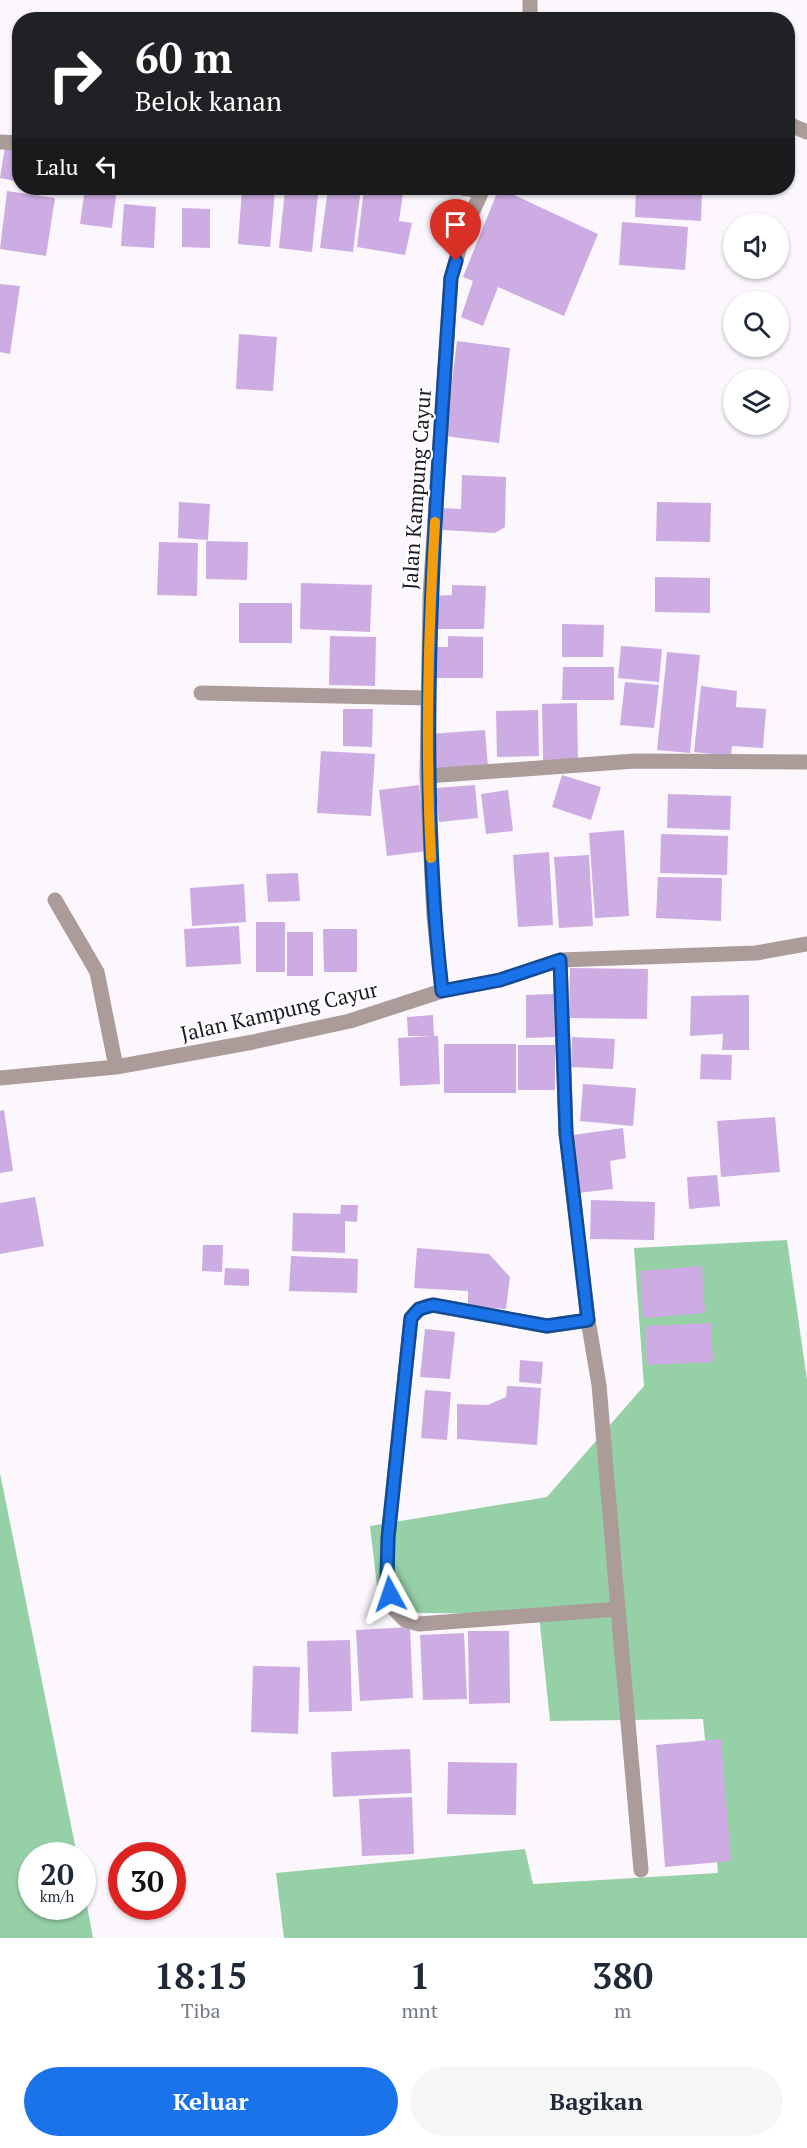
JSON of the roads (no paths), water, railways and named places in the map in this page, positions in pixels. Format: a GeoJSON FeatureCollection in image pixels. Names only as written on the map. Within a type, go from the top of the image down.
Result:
{"type":"FeatureCollection","features":[{"type":"Feature","properties":{"kind":"street","name":"Jalan Kampung Cayur"},"geometry":{"type":"LineString","coordinates":[[0,1078],[116,1067],[350,1021],[442,991],[434,917],[427,776],[430,596],[451,278],[465,228],[482,195]]}},
{"type":"Feature","properties":{"kind":"street"},"geometry":{"type":"LineString","coordinates":[[201,693],[429,698]]}},
{"type":"Feature","properties":{"kind":"street"},"geometry":{"type":"LineString","coordinates":[[427,776],[635,761],[807,762]]}},
{"type":"Feature","properties":{"kind":"street"},"geometry":{"type":"LineString","coordinates":[[55,900],[98,972],[116,1067]]}},
{"type":"Feature","properties":{"kind":"street"},"geometry":{"type":"LineString","coordinates":[[442,991],[500,980],[560,960],[756,953],[807,945]]}},
{"type":"Feature","properties":{"kind":"street"},"geometry":{"type":"LineString","coordinates":[[560,960],[566,1133],[588,1320],[599,1385],[641,1870]]}},
{"type":"Feature","properties":{"kind":"street"},"geometry":{"type":"LineString","coordinates":[[588,1320],[547,1326],[433,1305],[414,1313],[411,1318],[388,1538],[387,1581],[393,1608],[405,1620],[419,1623],[618,1609]]}}]}
